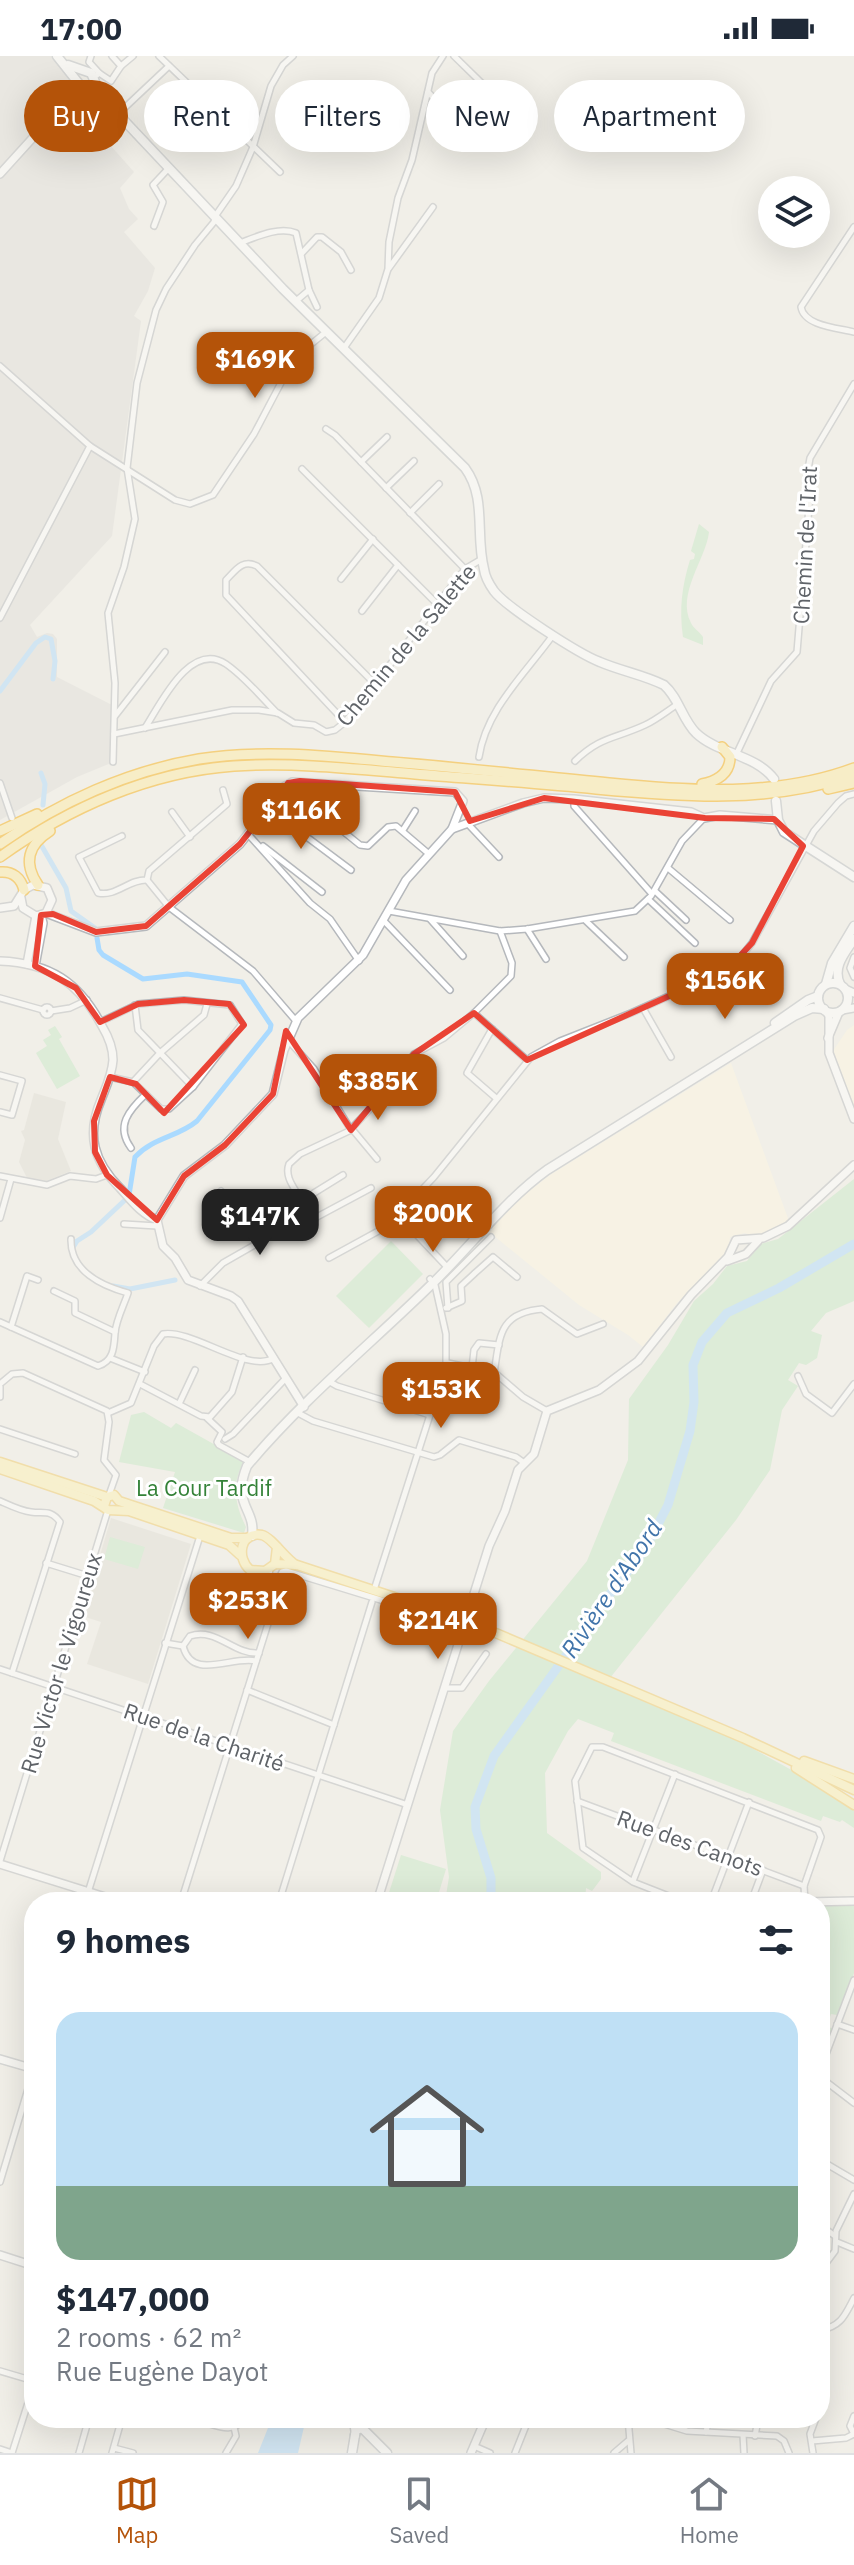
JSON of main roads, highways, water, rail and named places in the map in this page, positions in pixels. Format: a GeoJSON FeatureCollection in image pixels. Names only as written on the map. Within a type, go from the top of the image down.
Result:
{"type":"FeatureCollection","features":[{"type":"Feature","properties":{"kind":"highway"},"geometry":{"type":"LineString","coordinates":[[576,780],[713,782],[727,771],[730,757],[722,747]]}},
{"type":"Feature","properties":{"kind":"highway"},"geometry":{"type":"LineString","coordinates":[[0,831],[85,794],[163,767],[235,755],[361,759],[683,789],[740,789],[814,780],[854,768]]}},
{"type":"Feature","properties":{"kind":"highway"},"geometry":{"type":"LineString","coordinates":[[0,857],[50,824],[89,804],[166,777],[227,766],[375,770],[683,796],[807,792],[854,783]]}},
{"type":"Feature","properties":{"kind":"highway"},"geometry":{"type":"LineString","coordinates":[[761,795],[798,791],[854,775]]}},
{"type":"Feature","properties":{"kind":"highway"},"geometry":{"type":"LineString","coordinates":[[38,885],[29,861],[31,849],[39,838],[94,808],[166,777]]}},
{"type":"Feature","properties":{"kind":"highway"},"geometry":{"type":"LineString","coordinates":[[0,844],[85,794]]}},
{"type":"Feature","properties":{"kind":"highway"},"geometry":{"type":"LineString","coordinates":[[0,872],[18,878],[23,894]]}},
{"type":"Feature","properties":{"kind":"main road"},"geometry":{"type":"LineString","coordinates":[[57,56],[87,79],[239,243],[465,468],[475,482],[479,499],[482,559],[486,579],[494,592],[506,603],[601,663],[659,682],[671,691],[693,729],[722,747],[738,751]]}},
{"type":"Feature","properties":{"kind":"main road"},"geometry":{"type":"LineString","coordinates":[[688,720],[738,751]]}},
{"type":"Feature","properties":{"kind":"main road"},"geometry":{"type":"LineString","coordinates":[[704,738],[738,751]]}},
{"type":"Feature","properties":{"kind":"main road"},"geometry":{"type":"LineString","coordinates":[[776,801],[778,820],[784,832],[854,877]]}},
{"type":"Feature","properties":{"kind":"main road"},"geometry":{"type":"LineString","coordinates":[[830,862],[854,871]]}},
{"type":"Feature","properties":{"kind":"main road"},"geometry":{"type":"LineString","coordinates":[[723,1061],[792,1010],[818,996],[826,984],[832,963],[854,926]]}},
{"type":"Feature","properties":{"kind":"main road"},"geometry":{"type":"LineString","coordinates":[[240,1555],[253,1528],[240,1496],[240,1487],[250,1462],[301,1410],[333,1384],[520,1191],[547,1170],[803,1011],[817,1007],[840,1011],[847,1000],[847,989],[836,973],[854,939]]}},
{"type":"Feature","properties":{"kind":"main road"},"geometry":{"type":"LineString","coordinates":[[826,984],[835,982],[847,989]]}},
{"type":"Feature","properties":{"kind":"main road"},"geometry":{"type":"LineString","coordinates":[[818,996],[825,1010]]}},
{"type":"Feature","properties":{"kind":"main road"},"geometry":{"type":"LineString","coordinates":[[0,1462],[229,1545],[240,1555],[246,1567],[259,1572],[272,1566],[297,1565],[458,1618],[743,1738],[854,1779]]}},
{"type":"Feature","properties":{"kind":"main road"},"geometry":{"type":"LineString","coordinates":[[0,1469],[231,1538],[268,1537]]}},
{"type":"Feature","properties":{"kind":"main road"},"geometry":{"type":"LineString","coordinates":[[248,1513],[297,1565]]}},
{"type":"Feature","properties":{"kind":"main road"},"geometry":{"type":"LineString","coordinates":[[272,1566],[277,1547]]}},
{"type":"Feature","properties":{"kind":"main road"},"geometry":{"type":"LineString","coordinates":[[743,1738],[854,1790]]}},
{"type":"Feature","properties":{"kind":"main road"},"geometry":{"type":"LineString","coordinates":[[743,1738],[854,1805]]}},
{"type":"Feature","properties":{"kind":"main road"},"geometry":{"type":"LineString","coordinates":[[352,2450],[362,2435],[387,2453]]}},
{"type":"Feature","properties":{"kind":"water"},"geometry":{"type":"Polygon","coordinates":[[[268,2428],[304,2428],[298,2453],[258,2453],[268,2428]]]}},
{"type":"Feature","properties":{"kind":"waterway"},"geometry":{"type":"LineString","coordinates":[[0,691],[36,643],[45,637],[51,639],[55,661],[53,679]]}},
{"type":"Feature","properties":{"kind":"waterway"},"geometry":{"type":"LineString","coordinates":[[41,773],[45,784],[43,805]]}},
{"type":"Feature","properties":{"kind":"waterway"},"geometry":{"type":"LineString","coordinates":[[40,843],[66,888],[71,911],[95,928]]}},
{"type":"Feature","properties":{"kind":"waterway"},"geometry":{"type":"LineString","coordinates":[[97,938],[103,955],[143,979],[187,974],[242,982],[271,1025],[197,1121],[150,1145],[135,1157],[129,1195]]}},
{"type":"Feature","properties":{"kind":"waterway"},"geometry":{"type":"LineString","coordinates":[[72,1249],[77,1241],[125,1200]]}},
{"type":"Feature","properties":{"kind":"waterway","name":"Rivière d'Abord"},"geometry":{"type":"LineString","coordinates":[[491,1892],[491,1878],[476,1829],[475,1807],[494,1756],[644,1551],[668,1505],[690,1431],[694,1402],[693,1365],[702,1342],[727,1313],[779,1288],[854,1244]]}},
{"type":"Feature","properties":{"kind":"waterway"},"geometry":{"type":"LineString","coordinates":[[113,1286],[130,1289],[175,1280]]}},
{"type":"Feature","properties":{"kind":"park label","name":"La Cour Tardif"},"geometry":{"type":"Point","coordinates":[204,1488]}}]}
